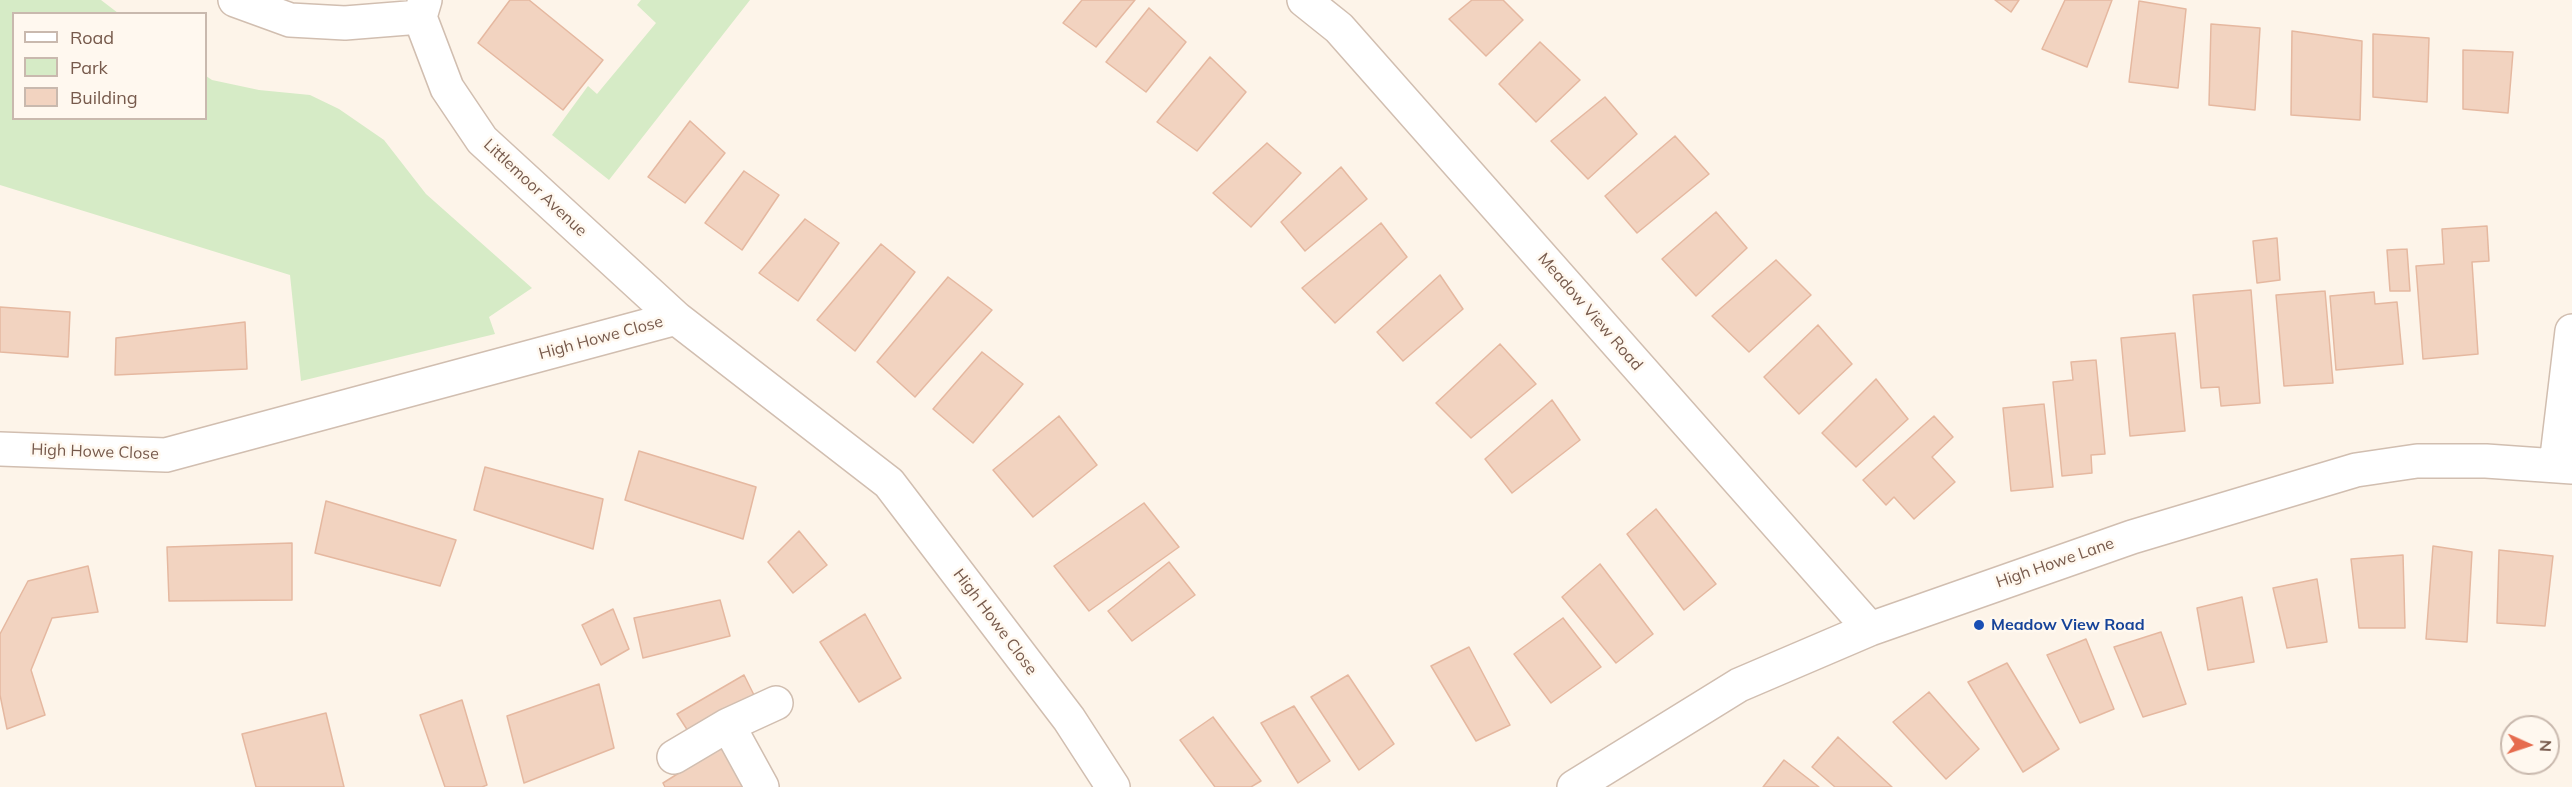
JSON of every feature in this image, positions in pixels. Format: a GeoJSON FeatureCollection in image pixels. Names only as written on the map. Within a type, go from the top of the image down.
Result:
{"type":"FeatureCollection","features":[{"type":"Feature","properties":{"kind":"street"},"geometry":{"type":"LineString","coordinates":[[236,0],[290,20],[345,23],[422,8]]}},
{"type":"Feature","properties":{"kind":"street","name":"Meadow View Road"},"geometry":{"type":"LineString","coordinates":[[1304,0],[1339,28],[1870,629]]}},
{"type":"Feature","properties":{"kind":"street","name":"Littlemoor Avenue"},"geometry":{"type":"LineString","coordinates":[[422,8],[447,88],[482,140],[676,318]]}},
{"type":"Feature","properties":{"kind":"street","name":"High Howe Close"},"geometry":{"type":"LineString","coordinates":[[0,448],[166,455],[676,318],[889,483],[1069,719],[1113,787]]}},
{"type":"Feature","properties":{"kind":"street"},"geometry":{"type":"LineString","coordinates":[[2564,466],[2572,331]]}},
{"type":"Feature","properties":{"kind":"street","name":"High Howe Lane"},"geometry":{"type":"LineString","coordinates":[[1595,781],[1739,685],[1870,629],[2122,541],[2356,470],[2417,461],[2564,466]]}},
{"type":"Feature","properties":{"kind":"street"},"geometry":{"type":"LineString","coordinates":[[674,757],[728,725],[776,703]]}},
{"type":"Feature","properties":{"kind":"street"},"geometry":{"type":"LineString","coordinates":[[728,725],[762,787]]}},
{"type":"Feature","properties":{"kind":"green space"},"geometry":{"type":"Polygon","coordinates":[[[0,0],[101,0],[117,12],[12,12],[12,120],[207,120],[207,77],[212,80],[259,90],[310,95],[339,109],[384,140],[426,194],[532,288],[489,317],[495,334],[301,381],[290,275],[0,185],[0,0]]]}},
{"type":"Feature","properties":{"kind":"green space"},"geometry":{"type":"Polygon","coordinates":[[[641,0],[750,0],[609,180],[552,135],[588,86],[597,94],[656,23],[637,5],[641,0]]]}},
{"type":"Feature","properties":{"kind":"building"},"geometry":{"type":"Polygon","coordinates":[[[510,0],[529,0],[603,60],[563,110],[478,43],[510,0]]]}},
{"type":"Feature","properties":{"kind":"building"},"geometry":{"type":"Polygon","coordinates":[[[1082,0],[1135,0],[1096,47],[1063,23],[1082,0]]]}},
{"type":"Feature","properties":{"kind":"building"},"geometry":{"type":"Polygon","coordinates":[[[1472,0],[1503,0],[1523,20],[1486,56],[1449,19],[1472,0]]]}},
{"type":"Feature","properties":{"kind":"building"},"geometry":{"type":"Polygon","coordinates":[[[1995,0],[2019,0],[2011,12],[1995,0]]]}},
{"type":"Feature","properties":{"kind":"building"},"geometry":{"type":"Polygon","coordinates":[[[2065,0],[2112,0],[2087,67],[2042,49],[2065,0]]]}},
{"type":"Feature","properties":{"kind":"building"},"geometry":{"type":"Polygon","coordinates":[[[2139,1],[2186,9],[2178,88],[2129,82],[2139,1]]]}},
{"type":"Feature","properties":{"kind":"building"},"geometry":{"type":"Polygon","coordinates":[[[1149,8],[1186,42],[1146,92],[1106,62],[1149,8]]]}},
{"type":"Feature","properties":{"kind":"building"},"geometry":{"type":"Polygon","coordinates":[[[2211,24],[2260,28],[2255,110],[2209,105],[2211,24]]]}},
{"type":"Feature","properties":{"kind":"building"},"geometry":{"type":"Polygon","coordinates":[[[2292,31],[2362,41],[2360,120],[2291,115],[2292,31]]]}},
{"type":"Feature","properties":{"kind":"building"},"geometry":{"type":"Polygon","coordinates":[[[2373,34],[2429,38],[2427,102],[2373,97],[2373,34]]]}},
{"type":"Feature","properties":{"kind":"building"},"geometry":{"type":"Polygon","coordinates":[[[1540,42],[1580,80],[1536,122],[1499,84],[1540,42]]]}},
{"type":"Feature","properties":{"kind":"building"},"geometry":{"type":"Polygon","coordinates":[[[2463,50],[2513,52],[2508,113],[2463,109],[2463,50]]]}},
{"type":"Feature","properties":{"kind":"building"},"geometry":{"type":"Polygon","coordinates":[[[1210,57],[1246,92],[1197,151],[1157,122],[1210,57]]]}},
{"type":"Feature","properties":{"kind":"building"},"geometry":{"type":"Polygon","coordinates":[[[1605,97],[1637,134],[1588,179],[1551,141],[1605,97]]]}},
{"type":"Feature","properties":{"kind":"building"},"geometry":{"type":"Polygon","coordinates":[[[690,121],[725,153],[685,203],[648,177],[690,121]]]}},
{"type":"Feature","properties":{"kind":"building"},"geometry":{"type":"Polygon","coordinates":[[[1675,136],[1709,174],[1637,233],[1605,196],[1675,136]]]}},
{"type":"Feature","properties":{"kind":"building"},"geometry":{"type":"Polygon","coordinates":[[[1267,143],[1301,173],[1251,227],[1213,193],[1267,143]]]}},
{"type":"Feature","properties":{"kind":"building"},"geometry":{"type":"Polygon","coordinates":[[[1341,167],[1367,199],[1305,251],[1281,222],[1341,167]]]}},
{"type":"Feature","properties":{"kind":"building"},"geometry":{"type":"Polygon","coordinates":[[[744,171],[779,195],[742,250],[705,223],[744,171]]]}},
{"type":"Feature","properties":{"kind":"building"},"geometry":{"type":"Polygon","coordinates":[[[1716,212],[1747,248],[1696,296],[1662,259],[1716,212]]]}},
{"type":"Feature","properties":{"kind":"building"},"geometry":{"type":"Polygon","coordinates":[[[805,219],[839,243],[798,301],[759,273],[805,219]]]}},
{"type":"Feature","properties":{"kind":"building"},"geometry":{"type":"Polygon","coordinates":[[[1381,223],[1407,257],[1335,323],[1302,288],[1381,223]]]}},
{"type":"Feature","properties":{"kind":"building"},"geometry":{"type":"Polygon","coordinates":[[[2487,226],[2489,261],[2472,262],[2478,354],[2423,359],[2416,266],[2444,264],[2442,229],[2487,226]]]}},
{"type":"Feature","properties":{"kind":"building"},"geometry":{"type":"Polygon","coordinates":[[[2277,238],[2280,280],[2257,283],[2253,241],[2277,238]]]}},
{"type":"Feature","properties":{"kind":"building"},"geometry":{"type":"Polygon","coordinates":[[[881,244],[915,272],[855,351],[817,320],[881,244]]]}},
{"type":"Feature","properties":{"kind":"building"},"geometry":{"type":"Polygon","coordinates":[[[2407,249],[2410,291],[2390,291],[2387,250],[2407,249]]]}},
{"type":"Feature","properties":{"kind":"building"},"geometry":{"type":"Polygon","coordinates":[[[1776,260],[1811,295],[1749,352],[1712,316],[1776,260]]]}},
{"type":"Feature","properties":{"kind":"building"},"geometry":{"type":"Polygon","coordinates":[[[1440,275],[1463,309],[1403,361],[1377,332],[1440,275]]]}},
{"type":"Feature","properties":{"kind":"building"},"geometry":{"type":"Polygon","coordinates":[[[948,277],[992,310],[915,397],[877,362],[948,277]]]}},
{"type":"Feature","properties":{"kind":"building"},"geometry":{"type":"Polygon","coordinates":[[[2251,290],[2260,403],[2221,406],[2219,387],[2201,388],[2193,295],[2251,290]]]}},
{"type":"Feature","properties":{"kind":"building"},"geometry":{"type":"Polygon","coordinates":[[[2325,291],[2333,383],[2284,386],[2276,295],[2325,291]]]}},
{"type":"Feature","properties":{"kind":"building"},"geometry":{"type":"Polygon","coordinates":[[[2374,292],[2375,304],[2397,302],[2403,364],[2336,370],[2330,296],[2374,292]]]}},
{"type":"Feature","properties":{"kind":"building"},"geometry":{"type":"Polygon","coordinates":[[[0,307],[70,312],[68,357],[0,352],[0,307]]]}},
{"type":"Feature","properties":{"kind":"building"},"geometry":{"type":"Polygon","coordinates":[[[245,322],[247,369],[115,375],[116,338],[245,322]]]}},
{"type":"Feature","properties":{"kind":"building"},"geometry":{"type":"Polygon","coordinates":[[[1818,325],[1852,364],[1799,414],[1764,377],[1818,325]]]}},
{"type":"Feature","properties":{"kind":"building"},"geometry":{"type":"Polygon","coordinates":[[[2175,333],[2185,431],[2130,436],[2121,338],[2175,333]]]}},
{"type":"Feature","properties":{"kind":"building"},"geometry":{"type":"Polygon","coordinates":[[[1500,344],[1536,384],[1471,438],[1436,403],[1500,344]]]}},
{"type":"Feature","properties":{"kind":"building"},"geometry":{"type":"Polygon","coordinates":[[[982,352],[1023,384],[973,443],[933,409],[982,352]]]}},
{"type":"Feature","properties":{"kind":"building"},"geometry":{"type":"Polygon","coordinates":[[[2096,360],[2105,454],[2091,455],[2092,473],[2062,476],[2053,382],[2073,380],[2071,362],[2096,360]]]}},
{"type":"Feature","properties":{"kind":"building"},"geometry":{"type":"Polygon","coordinates":[[[1876,379],[1908,419],[1856,467],[1822,433],[1876,379]]]}},
{"type":"Feature","properties":{"kind":"building"},"geometry":{"type":"Polygon","coordinates":[[[1552,400],[1580,440],[1512,493],[1485,459],[1552,400]]]}},
{"type":"Feature","properties":{"kind":"building"},"geometry":{"type":"Polygon","coordinates":[[[2044,404],[2053,487],[2011,491],[2003,408],[2044,404]]]}},
{"type":"Feature","properties":{"kind":"building"},"geometry":{"type":"Polygon","coordinates":[[[1059,416],[1097,465],[1033,517],[993,470],[1059,416]]]}},
{"type":"Feature","properties":{"kind":"building"},"geometry":{"type":"Polygon","coordinates":[[[1934,416],[1953,437],[1932,457],[1955,482],[1914,519],[1894,497],[1886,505],[1863,480],[1934,416]]]}},
{"type":"Feature","properties":{"kind":"building"},"geometry":{"type":"Polygon","coordinates":[[[639,451],[756,487],[743,539],[625,500],[639,451]]]}},
{"type":"Feature","properties":{"kind":"building"},"geometry":{"type":"Polygon","coordinates":[[[485,467],[603,499],[593,549],[474,510],[485,467]]]}},
{"type":"Feature","properties":{"kind":"building"},"geometry":{"type":"Polygon","coordinates":[[[326,501],[456,540],[440,586],[315,553],[326,501]]]}},
{"type":"Feature","properties":{"kind":"building"},"geometry":{"type":"Polygon","coordinates":[[[1144,503],[1179,547],[1089,611],[1054,566],[1144,503]]]}},
{"type":"Feature","properties":{"kind":"building"},"geometry":{"type":"Polygon","coordinates":[[[1656,509],[1716,584],[1684,610],[1627,534],[1656,509]]]}},
{"type":"Feature","properties":{"kind":"building"},"geometry":{"type":"Polygon","coordinates":[[[799,531],[827,565],[793,593],[768,562],[799,531]]]}},
{"type":"Feature","properties":{"kind":"building"},"geometry":{"type":"Polygon","coordinates":[[[292,543],[292,600],[169,601],[167,547],[292,543]]]}},
{"type":"Feature","properties":{"kind":"building"},"geometry":{"type":"Polygon","coordinates":[[[2433,546],[2472,552],[2467,642],[2426,639],[2433,546]]]}},
{"type":"Feature","properties":{"kind":"building"},"geometry":{"type":"Polygon","coordinates":[[[2499,550],[2553,556],[2545,626],[2497,623],[2499,550]]]}},
{"type":"Feature","properties":{"kind":"building"},"geometry":{"type":"Polygon","coordinates":[[[2403,555],[2405,628],[2359,628],[2351,559],[2403,555]]]}},
{"type":"Feature","properties":{"kind":"building"},"geometry":{"type":"Polygon","coordinates":[[[1169,562],[1195,595],[1132,641],[1108,611],[1169,562]]]}},
{"type":"Feature","properties":{"kind":"building"},"geometry":{"type":"Polygon","coordinates":[[[1600,564],[1653,634],[1616,663],[1562,597],[1600,564]]]}},
{"type":"Feature","properties":{"kind":"building"},"geometry":{"type":"Polygon","coordinates":[[[88,566],[98,612],[52,618],[31,670],[45,715],[7,729],[0,695],[0,634],[28,581],[88,566]]]}},
{"type":"Feature","properties":{"kind":"building"},"geometry":{"type":"Polygon","coordinates":[[[2317,579],[2327,642],[2287,648],[2273,588],[2317,579]]]}},
{"type":"Feature","properties":{"kind":"building"},"geometry":{"type":"Polygon","coordinates":[[[2242,597],[2254,662],[2208,670],[2197,608],[2242,597]]]}},
{"type":"Feature","properties":{"kind":"building"},"geometry":{"type":"Polygon","coordinates":[[[720,600],[730,636],[643,658],[634,618],[720,600]]]}},
{"type":"Feature","properties":{"kind":"building"},"geometry":{"type":"Polygon","coordinates":[[[613,609],[629,649],[601,665],[582,625],[613,609]]]}},
{"type":"Feature","properties":{"kind":"building"},"geometry":{"type":"Polygon","coordinates":[[[865,614],[901,678],[859,702],[820,642],[865,614]]]}},
{"type":"Feature","properties":{"kind":"building"},"geometry":{"type":"Polygon","coordinates":[[[1563,618],[1601,667],[1551,703],[1514,654],[1563,618]]]}},
{"type":"Feature","properties":{"kind":"building"},"geometry":{"type":"Polygon","coordinates":[[[2161,632],[2186,704],[2143,717],[2114,647],[2161,632]]]}},
{"type":"Feature","properties":{"kind":"building"},"geometry":{"type":"Polygon","coordinates":[[[2086,639],[2114,709],[2080,723],[2047,655],[2086,639]]]}},
{"type":"Feature","properties":{"kind":"building"},"geometry":{"type":"Polygon","coordinates":[[[1469,647],[1510,725],[1476,741],[1431,666],[1469,647]]]}},
{"type":"Feature","properties":{"kind":"building"},"geometry":{"type":"Polygon","coordinates":[[[2007,663],[2059,749],[2023,772],[1968,682],[2007,663]]]}},
{"type":"Feature","properties":{"kind":"building"},"geometry":{"type":"Polygon","coordinates":[[[744,675],[754,695],[688,731],[677,714],[744,675]]]}},
{"type":"Feature","properties":{"kind":"building"},"geometry":{"type":"Polygon","coordinates":[[[1348,675],[1394,744],[1359,770],[1311,697],[1348,675]]]}},
{"type":"Feature","properties":{"kind":"building"},"geometry":{"type":"Polygon","coordinates":[[[599,684],[614,748],[524,783],[507,716],[599,684]]]}},
{"type":"Feature","properties":{"kind":"building"},"geometry":{"type":"Polygon","coordinates":[[[1929,692],[1979,749],[1946,779],[1893,722],[1929,692]]]}},
{"type":"Feature","properties":{"kind":"building"},"geometry":{"type":"Polygon","coordinates":[[[462,700],[487,785],[482,787],[445,787],[420,715],[462,700]]]}},
{"type":"Feature","properties":{"kind":"building"},"geometry":{"type":"Polygon","coordinates":[[[1294,706],[1330,761],[1298,783],[1261,723],[1294,706]]]}},
{"type":"Feature","properties":{"kind":"building"},"geometry":{"type":"Polygon","coordinates":[[[326,713],[344,787],[256,787],[242,734],[326,713]]]}},
{"type":"Feature","properties":{"kind":"building"},"geometry":{"type":"Polygon","coordinates":[[[1213,717],[1261,781],[1251,787],[1215,787],[1180,740],[1213,717]]]}},
{"type":"Feature","properties":{"kind":"building"},"geometry":{"type":"Polygon","coordinates":[[[1838,737],[1892,787],[1835,787],[1812,767],[1838,737]]]}},
{"type":"Feature","properties":{"kind":"building"},"geometry":{"type":"Polygon","coordinates":[[[722,746],[745,787],[665,787],[663,783],[722,746]]]}},
{"type":"Feature","properties":{"kind":"building"},"geometry":{"type":"Polygon","coordinates":[[[1784,760],[1819,787],[1763,787],[1784,760]]]}},
{"type":"Feature","properties":{"kind":"place","name":"Meadow View Road"},"geometry":{"type":"Point","coordinates":[1979,625]}}]}
